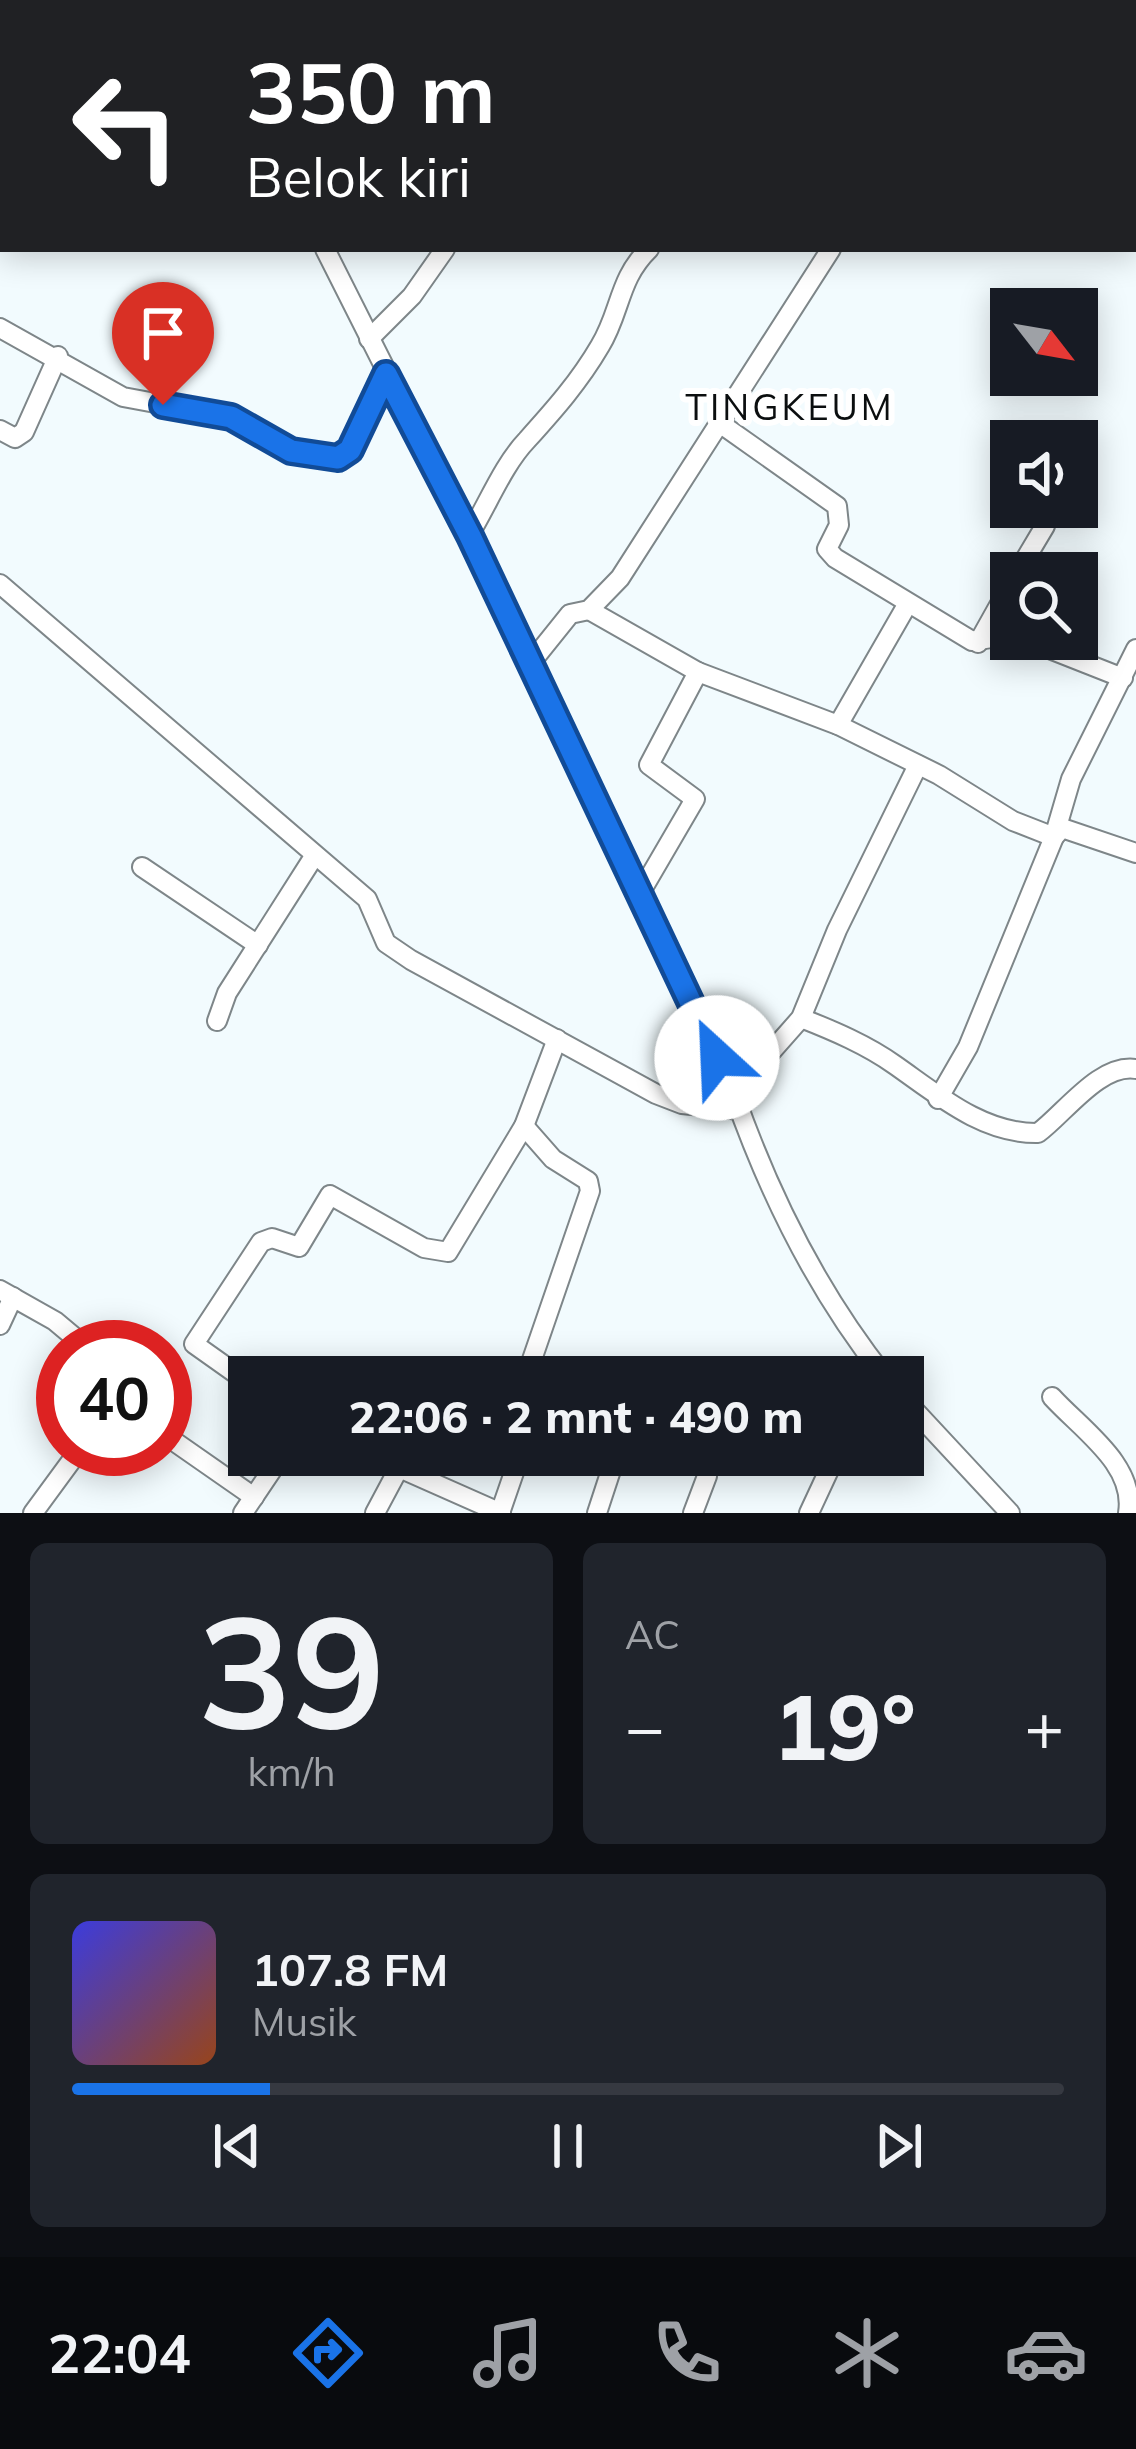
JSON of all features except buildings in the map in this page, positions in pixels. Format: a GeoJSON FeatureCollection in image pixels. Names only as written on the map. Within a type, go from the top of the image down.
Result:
{"type":"FeatureCollection","features":[{"type":"Feature","properties":{"kind":"street"},"geometry":{"type":"LineString","coordinates":[[326,252],[470,536],[737,1102],[770,1184],[847,1332],[867,1356]]}},
{"type":"Feature","properties":{"kind":"street"},"geometry":{"type":"LineString","coordinates":[[369,339],[412,296],[443,252]]}},
{"type":"Feature","properties":{"kind":"street"},"geometry":{"type":"LineString","coordinates":[[470,536],[527,439],[557,412],[599,348],[611,328],[622,280],[646,252]]}},
{"type":"Feature","properties":{"kind":"street"},"geometry":{"type":"LineString","coordinates":[[530,665],[569,614],[589,610],[620,578],[722,424],[785,313],[829,252]]}},
{"type":"Feature","properties":{"kind":"street"},"geometry":{"type":"LineString","coordinates":[[0,328],[58,356],[123,397],[231,417],[313,458],[338,458],[350,450],[386,374]]}},
{"type":"Feature","properties":{"kind":"street"},"geometry":{"type":"LineString","coordinates":[[0,430],[15,438],[24,432],[58,356]]}},
{"type":"Feature","properties":{"kind":"street"},"geometry":{"type":"LineString","coordinates":[[722,424],[827,495],[841,514],[826,549],[907,605],[979,643],[990,640]]}},
{"type":"Feature","properties":{"kind":"street"},"geometry":{"type":"LineString","coordinates":[[0,584],[367,899],[386,943],[669,1099],[737,1102]]}},
{"type":"Feature","properties":{"kind":"street"},"geometry":{"type":"LineString","coordinates":[[838,725],[907,605]]}},
{"type":"Feature","properties":{"kind":"street"},"geometry":{"type":"LineString","coordinates":[[589,610],[698,672],[838,725],[998,813],[1054,837]]}},
{"type":"Feature","properties":{"kind":"street"},"geometry":{"type":"LineString","coordinates":[[979,643],[990,623]]}},
{"type":"Feature","properties":{"kind":"street"},"geometry":{"type":"LineString","coordinates":[[938,1099],[968,1047],[1054,837],[1071,779],[1136,650]]}},
{"type":"Feature","properties":{"kind":"street"},"geometry":{"type":"LineString","coordinates":[[1077,660],[1123,678]]}},
{"type":"Feature","properties":{"kind":"street"},"geometry":{"type":"LineString","coordinates":[[639,895],[695,799],[649,764],[698,672]]}},
{"type":"Feature","properties":{"kind":"street"},"geometry":{"type":"LineString","coordinates":[[737,1102],[802,1018],[837,930],[918,765]]}},
{"type":"Feature","properties":{"kind":"street"},"geometry":{"type":"LineString","coordinates":[[1054,837],[1062,828],[1136,853]]}},
{"type":"Feature","properties":{"kind":"street"},"geometry":{"type":"LineString","coordinates":[[217,1021],[221,1004],[314,858]]}},
{"type":"Feature","properties":{"kind":"street"},"geometry":{"type":"LineString","coordinates":[[142,867],[257,945]]}},
{"type":"Feature","properties":{"kind":"street"},"geometry":{"type":"LineString","coordinates":[[802,1018],[863,1045],[938,1099],[1015,1134],[1038,1133],[1105,1076],[1124,1067],[1136,1069]]}},
{"type":"Feature","properties":{"kind":"street"},"geometry":{"type":"LineString","coordinates":[[228,1368],[194,1344],[266,1238],[298,1247],[330,1195],[424,1248],[446,1252],[524,1126],[557,1039]]}},
{"type":"Feature","properties":{"kind":"street"},"geometry":{"type":"LineString","coordinates":[[524,1126],[553,1159],[585,1178],[590,1191],[533,1356]]}},
{"type":"Feature","properties":{"kind":"street"},"geometry":{"type":"LineString","coordinates":[[0,1325],[7,1293],[46,1320]]}},
{"type":"Feature","properties":{"kind":"street"},"geometry":{"type":"LineString","coordinates":[[1052,1397],[1120,1465],[1133,1491],[1128,1513]]}},
{"type":"Feature","properties":{"kind":"street"},"geometry":{"type":"LineString","coordinates":[[924,1421],[1010,1513]]}},
{"type":"Feature","properties":{"kind":"street"},"geometry":{"type":"LineString","coordinates":[[192,1458],[249,1505],[268,1476]]}},
{"type":"Feature","properties":{"kind":"street"},"geometry":{"type":"LineString","coordinates":[[33,1513],[60,1476]]}},
{"type":"Feature","properties":{"kind":"street"},"geometry":{"type":"LineString","coordinates":[[375,1513],[395,1476]]}},
{"type":"Feature","properties":{"kind":"street"},"geometry":{"type":"LineString","coordinates":[[417,1476],[500,1513],[513,1476]]}},
{"type":"Feature","properties":{"kind":"street"},"geometry":{"type":"LineString","coordinates":[[597,1513],[609,1476]]}},
{"type":"Feature","properties":{"kind":"street"},"geometry":{"type":"LineString","coordinates":[[693,1513],[707,1476]]}},
{"type":"Feature","properties":{"kind":"street"},"geometry":{"type":"LineString","coordinates":[[809,1513],[826,1476]]}},
{"type":"Feature","properties":{"kind":"district","name":"TINGKEUM"},"geometry":{"type":"Point","coordinates":[790,407]}},
{"type":"Feature","properties":{"kind":"route"},"geometry":{"type":"LineString","coordinates":[[163,405],[231,417],[291,451],[313,458],[338,458],[350,450],[386,374],[470,536],[717,1058]]}}]}
